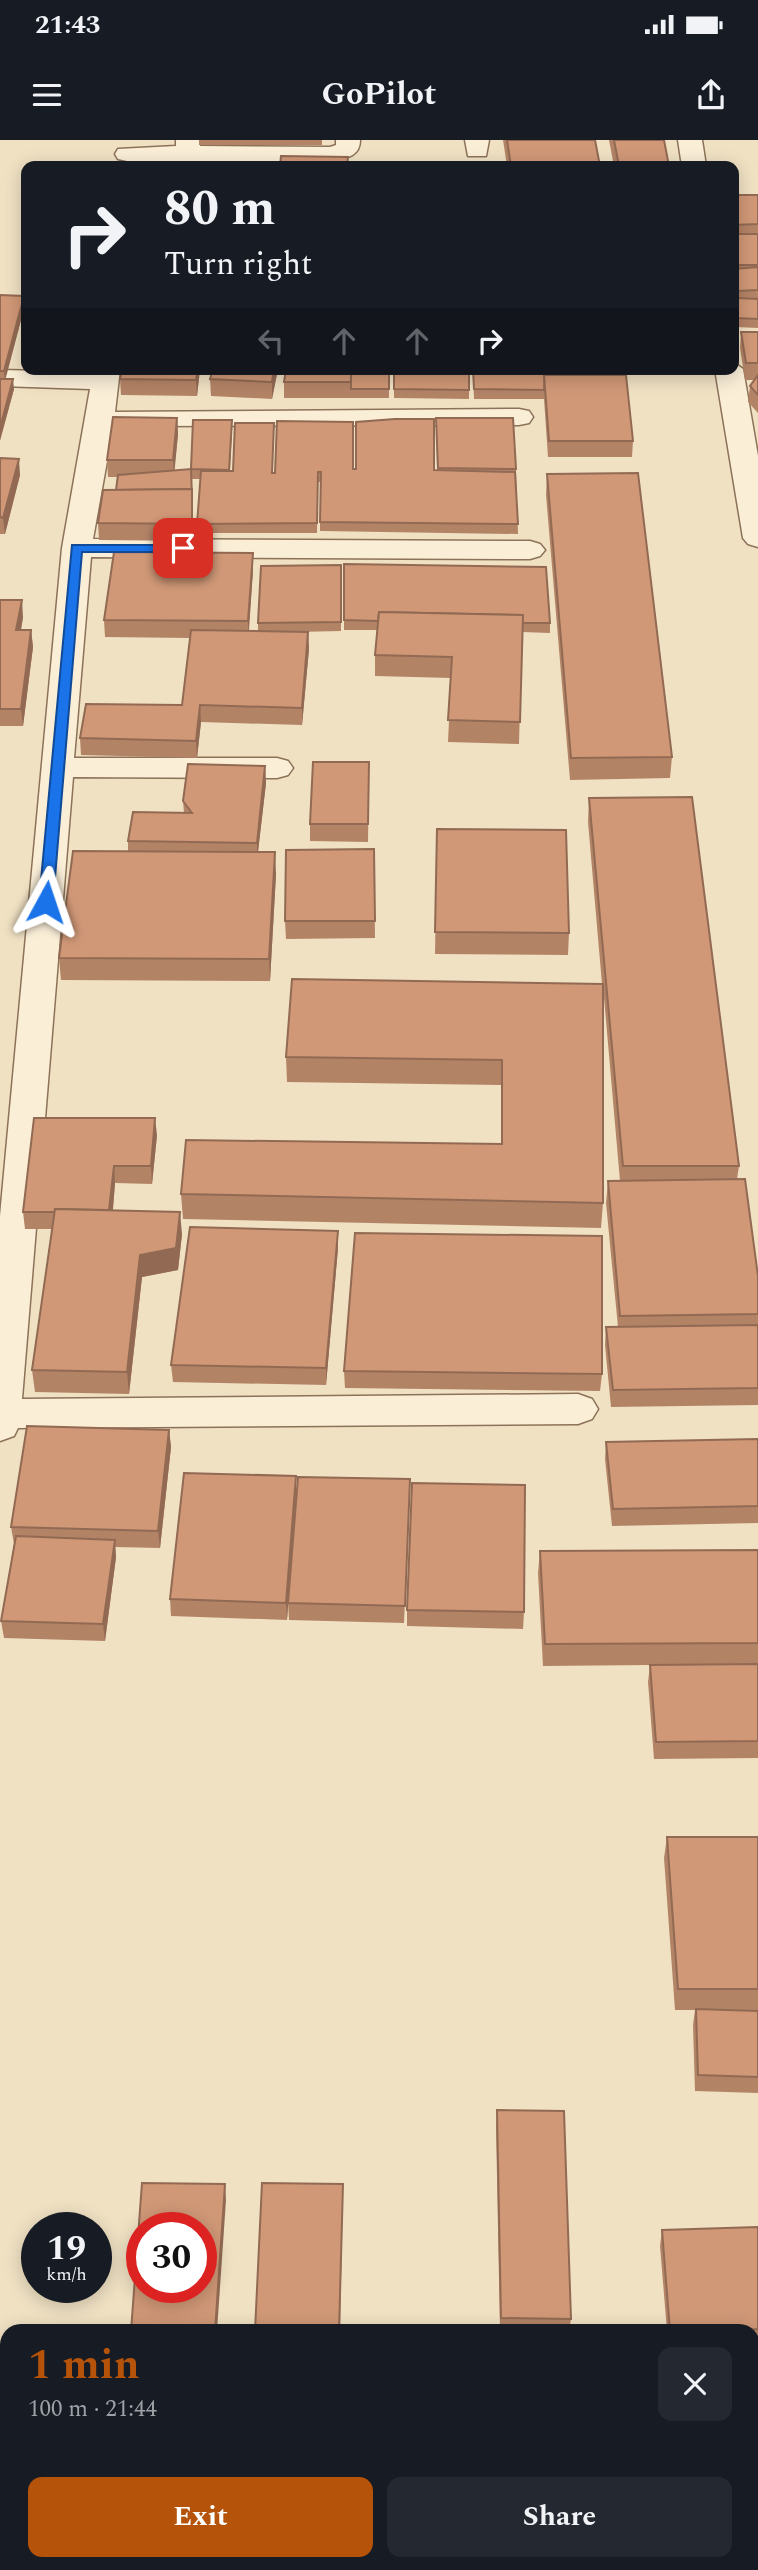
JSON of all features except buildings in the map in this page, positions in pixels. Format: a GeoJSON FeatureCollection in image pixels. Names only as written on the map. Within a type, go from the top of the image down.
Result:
{"type":"FeatureCollection","features":[{"type":"Feature","properties":{"kind":"street"},"geometry":{"type":"LineString","coordinates":[[127,153],[188,146],[331,154],[348,149],[348,140]]}},
{"type":"Feature","properties":{"kind":"street"},"geometry":{"type":"LineString","coordinates":[[690,140],[693,161]]}},
{"type":"Feature","properties":{"kind":"street"},"geometry":{"type":"LineString","coordinates":[[0,378],[106,375],[101,418],[76,548],[1,1420],[578,1409]]}},
{"type":"Feature","properties":{"kind":"street"},"geometry":{"type":"LineString","coordinates":[[730,375],[758,538]]}},
{"type":"Feature","properties":{"kind":"street"},"geometry":{"type":"LineString","coordinates":[[101,418],[519,418]]}},
{"type":"Feature","properties":{"kind":"street"},"geometry":{"type":"LineString","coordinates":[[76,548],[530,550]]}},
{"type":"Feature","properties":{"kind":"street"},"geometry":{"type":"LineString","coordinates":[[58,767],[277,768]]}},
{"type":"Feature","properties":{"kind":"route"},"geometry":{"type":"LineString","coordinates":[[46,902],[76,548],[183,548]]}}]}
